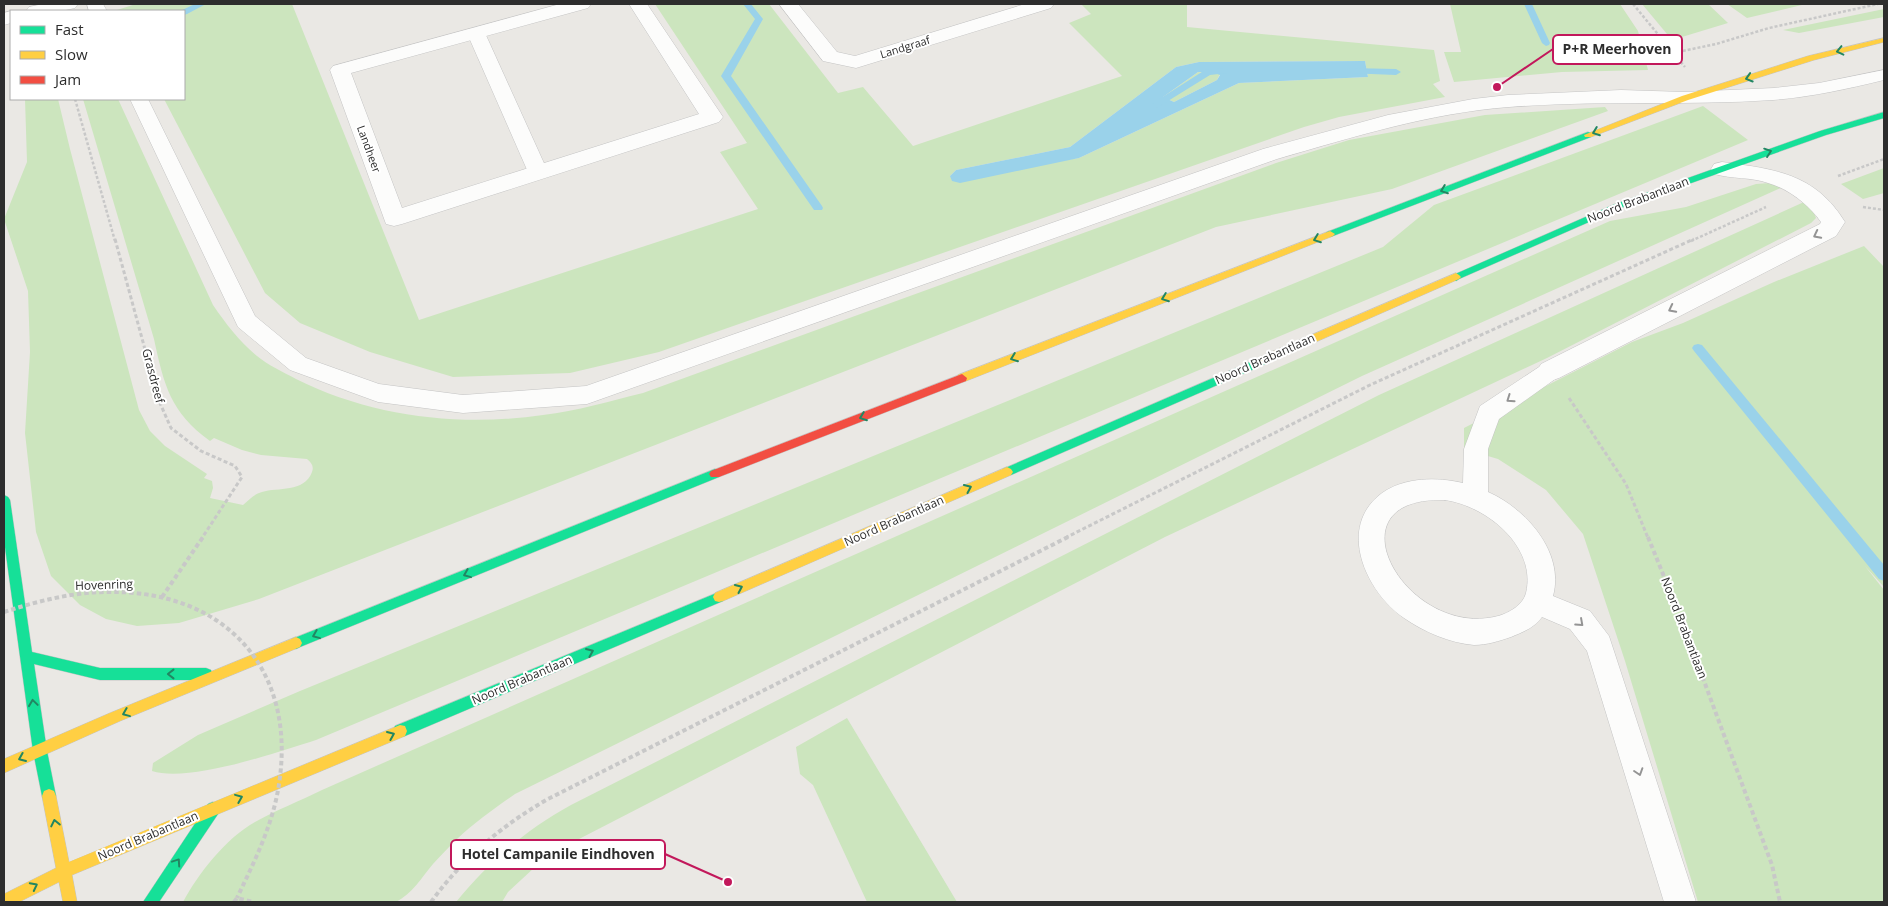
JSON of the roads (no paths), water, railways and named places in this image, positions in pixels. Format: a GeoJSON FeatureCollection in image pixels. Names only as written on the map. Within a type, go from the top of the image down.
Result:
{"type":"FeatureCollection","features":[{"type":"Feature","properties":{"kind":"main road"},"geometry":{"type":"LineString","coordinates":[[4,766],[115,717],[611,515],[1362,222],[1685,98],[1811,58],[1884,40]]}},
{"type":"Feature","properties":{"kind":"main road","name":"Noord Brabantlaan"},"geometry":{"type":"LineString","coordinates":[[4,902],[65,871],[649,627],[1618,206],[1823,133],[1884,115]]}},
{"type":"Feature","properties":{"kind":"main road"},"geometry":{"type":"LineString","coordinates":[[4,500],[40,751],[70,902]]}},
{"type":"Feature","properties":{"kind":"main road"},"geometry":{"type":"LineString","coordinates":[[26,656],[100,674],[220,674]]}},
{"type":"Feature","properties":{"kind":"main road"},"geometry":{"type":"LineString","coordinates":[[150,902],[213,809]]}},
{"type":"Feature","properties":{"kind":"street"},"geometry":{"type":"LineString","coordinates":[[4,5],[11,4]]}},
{"type":"Feature","properties":{"kind":"street"},"geometry":{"type":"LineString","coordinates":[[41,10],[68,4]]}},
{"type":"Feature","properties":{"kind":"street","name":"Landheer"},"geometry":{"type":"LineString","coordinates":[[580,4],[340,70],[394,218],[712,117],[638,4]]}},
{"type":"Feature","properties":{"kind":"street","name":"Landgraaf"},"geometry":{"type":"LineString","coordinates":[[788,4],[830,57],[856,62],[1044,4]]}},
{"type":"Feature","properties":{"kind":"street"},"geometry":{"type":"LineString","coordinates":[[1550,371],[1828,230],[1833,222],[1829,214],[1783,180],[1722,168]]}},
{"type":"Feature","properties":{"kind":"lane"},"geometry":{"type":"LineString","coordinates":[[476,33],[538,172]]}},
{"type":"Feature","properties":{"kind":"lane"},"geometry":{"type":"LineString","coordinates":[[139,100],[246,321],[298,364],[378,393],[463,404],[586,394],[1270,154],[1388,121],[1473,105],[1508,101],[1621,96],[1685,98],[1774,94],[1819,89],[1884,75]]}},
{"type":"Feature","properties":{"kind":"lane"},"geometry":{"type":"LineString","coordinates":[[1475,498],[1476,449],[1489,413],[1550,371]]}},
{"type":"Feature","properties":{"kind":"lane"},"geometry":{"type":"LineString","coordinates":[[1422,490],[1447,490],[1475,498],[1501,512],[1522,532],[1537,555],[1542,580],[1537,602],[1523,619],[1501,629],[1474,632],[1446,626],[1418,613],[1395,594],[1378,572],[1371,549],[1372,527],[1382,509],[1399,496],[1422,490]]}},
{"type":"Feature","properties":{"kind":"lane"},"geometry":{"type":"LineString","coordinates":[[1537,602],[1580,620],[1599,645],[1680,902]]}},
{"type":"Feature","properties":{"kind":"water"},"geometry":{"type":"Polygon","coordinates":[[[1365,61],[1368,77],[1239,83],[1079,158],[960,183],[952,181],[950,176],[956,170],[1070,147],[1176,67],[1199,62],[1365,61]],[[1198,72],[1163,97],[1174,102],[1217,80],[1220,75],[1212,72],[1198,72]]]}},
{"type":"Feature","properties":{"kind":"waterway"},"geometry":{"type":"LineString","coordinates":[[185,12],[202,4]]}},
{"type":"Feature","properties":{"kind":"waterway"},"geometry":{"type":"LineString","coordinates":[[747,4],[759,19],[726,76],[818,208]]}},
{"type":"Feature","properties":{"kind":"waterway"},"geometry":{"type":"LineString","coordinates":[[1528,4],[1546,43]]}},
{"type":"Feature","properties":{"kind":"waterway"},"geometry":{"type":"LineString","coordinates":[[1152,107],[1208,72],[1224,71]]}},
{"type":"Feature","properties":{"kind":"waterway"},"geometry":{"type":"LineString","coordinates":[[1349,71],[1396,72]]}},
{"type":"Feature","properties":{"kind":"waterway"},"geometry":{"type":"LineString","coordinates":[[1698,348],[1884,575]]}},
{"type":"Feature","properties":{"kind":"place","name":"P+R Meerhoven"},"geometry":{"type":"Point","coordinates":[1497,87]}},
{"type":"Feature","properties":{"kind":"place","name":"Hotel Campanile Eindhoven"},"geometry":{"type":"Point","coordinates":[728,882]}}]}
